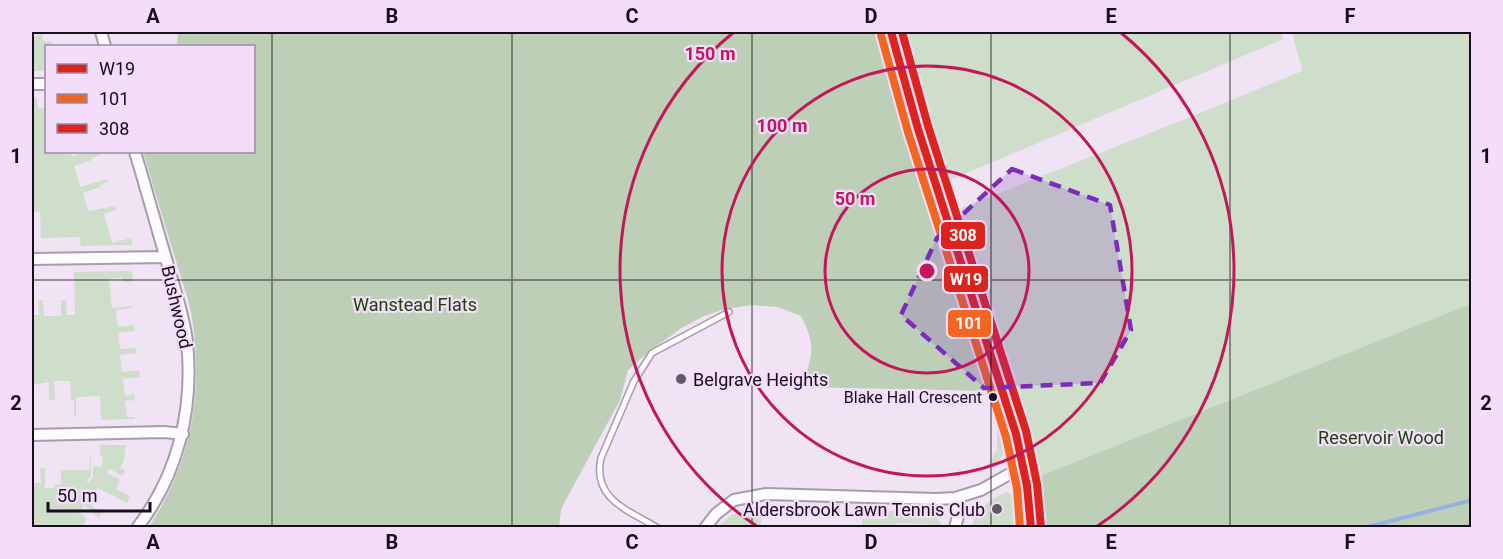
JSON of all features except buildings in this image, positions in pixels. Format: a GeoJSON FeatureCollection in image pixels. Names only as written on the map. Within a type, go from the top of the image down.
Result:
{"type":"FeatureCollection","features":[{"type":"Feature","properties":{"kind":"main road"},"geometry":{"type":"LineString","coordinates":[[891,32],[918,129],[1016,434],[1024,466],[1031,528]]}},
{"type":"Feature","properties":{"kind":"street","name":"Bushwood"},"geometry":{"type":"LineString","coordinates":[[135,153],[187,341],[189,375],[183,434],[177,455],[152,508],[136,528]]}},
{"type":"Feature","properties":{"kind":"street"},"geometry":{"type":"LineString","coordinates":[[32,259],[165,257]]}},
{"type":"Feature","properties":{"kind":"street"},"geometry":{"type":"LineString","coordinates":[[32,435],[164,432],[183,434]]}},
{"type":"Feature","properties":{"kind":"street"},"geometry":{"type":"LineString","coordinates":[[705,528],[716,514],[734,500],[766,494],[956,498],[981,490],[1024,466]]}},
{"type":"Feature","properties":{"kind":"street"},"geometry":{"type":"LineString","coordinates":[[955,528],[958,516],[956,498]]}},
{"type":"Feature","properties":{"kind":"lane"},"geometry":{"type":"LineString","coordinates":[[658,528],[616,504],[605,491],[598,468],[601,458],[634,381],[652,353],[729,312]]}},
{"type":"Feature","properties":{"kind":"highlighted area"},"geometry":{"type":"Polygon","coordinates":[[[1012,169],[1110,205],[1131,330],[1100,383],[984,388],[901,315],[937,238],[1012,169]]]}},
{"type":"Feature","properties":{"kind":"green space","name":"Wanstead Flats"},"geometry":{"type":"Polygon","coordinates":[[[178,32],[878,32],[990,391],[802,387],[810,359],[811,344],[801,316],[778,307],[753,305],[725,309],[704,316],[680,329],[628,370],[620,400],[561,509],[559,527],[149,527],[175,478],[184,453],[195,401],[196,374],[189,304],[143,153],[255,153],[255,45],[177,45],[178,32]]]}},
{"type":"Feature","properties":{"kind":"green space"},"geometry":{"type":"Polygon","coordinates":[[[906,32],[1281,32],[1283,39],[948,181],[906,32]]]}},
{"type":"Feature","properties":{"kind":"green space"},"geometry":{"type":"Polygon","coordinates":[[[1292,32],[1471,32],[1471,527],[1046,527],[1041,476],[1032,441],[956,210],[1302,71],[1292,32]]]}},
{"type":"Feature","properties":{"kind":"green space"},"geometry":{"type":"Polygon","coordinates":[[[42,34],[43,40],[52,41],[53,45],[45,45],[45,71],[32,71],[32,37],[42,34]]]}},
{"type":"Feature","properties":{"kind":"green space"},"geometry":{"type":"Polygon","coordinates":[[[32,97],[37,97],[38,109],[45,108],[45,153],[70,153],[72,156],[99,153],[100,155],[91,158],[92,160],[74,166],[80,187],[107,179],[108,182],[83,193],[88,211],[115,206],[117,210],[104,214],[112,243],[131,238],[133,245],[81,246],[79,237],[41,238],[40,212],[32,212],[32,97]]]}},
{"type":"Feature","properties":{"kind":"green space"},"geometry":{"type":"Polygon","coordinates":[[[132,271],[133,281],[123,282],[122,277],[109,279],[112,308],[132,306],[132,308],[116,310],[118,327],[134,325],[135,331],[118,333],[120,349],[136,348],[137,353],[120,355],[122,372],[139,370],[140,377],[123,379],[125,396],[135,394],[135,400],[125,401],[127,417],[135,417],[135,419],[101,420],[100,396],[76,397],[76,416],[74,416],[74,400],[71,400],[70,381],[54,381],[55,400],[49,400],[49,382],[32,385],[32,315],[39,315],[38,300],[43,300],[44,316],[61,316],[61,300],[66,300],[67,315],[75,315],[74,272],[132,271]]]}},
{"type":"Feature","properties":{"kind":"green space","name":"Reservoir Wood"},"geometry":{"type":"Polygon","coordinates":[[[1471,304],[1471,527],[1046,527],[1041,476],[1471,304]]]}},
{"type":"Feature","properties":{"kind":"green space"},"geometry":{"type":"Polygon","coordinates":[[[997,425],[1003,438],[1004,450],[1000,460],[989,469],[988,466],[997,449],[997,425]]]}},
{"type":"Feature","properties":{"kind":"green space"},"geometry":{"type":"Polygon","coordinates":[[[100,445],[126,445],[120,468],[125,471],[122,476],[110,469],[107,473],[120,480],[116,489],[130,496],[127,503],[98,488],[91,505],[102,513],[99,518],[84,505],[79,512],[87,519],[82,527],[32,527],[32,468],[33,483],[41,483],[40,468],[45,468],[45,488],[54,488],[54,485],[61,484],[61,470],[89,470],[91,450],[91,476],[86,481],[89,482],[93,477],[93,466],[102,467],[103,457],[100,456],[100,445]]]}},
{"type":"Feature","properties":{"kind":"green space","name":"Aldersbrook Lawn Tennis Club"},"geometry":{"type":"Polygon","coordinates":[[[1008,492],[1013,496],[1014,527],[971,527],[985,505],[1008,492]]]}},
{"type":"Feature","properties":{"kind":"green space"},"geometry":{"type":"Polygon","coordinates":[[[762,506],[761,527],[718,527],[731,515],[762,506]]]}},
{"type":"Feature","properties":{"kind":"green space"},"geometry":{"type":"Polygon","coordinates":[[[885,511],[934,514],[942,525],[897,523],[897,527],[862,527],[862,519],[885,519],[885,511]]]}},
{"type":"Feature","properties":{"kind":"waterway"},"geometry":{"type":"LineString","coordinates":[[1364,528],[1472,500]]}},
{"type":"Feature","properties":{"kind":"transit line","name":"W19"},"geometry":{"type":"LineString","coordinates":[[891,32],[918,129],[1016,434],[1027,486],[1031,528]]}},
{"type":"Feature","properties":{"kind":"transit line","name":"308"},"geometry":{"type":"LineString","coordinates":[[902,32],[928,126],[1026,431],[1037,484],[1041,527]]}},
{"type":"Feature","properties":{"kind":"transit line","name":"101"},"geometry":{"type":"LineString","coordinates":[[881,35],[908,132],[1006,437],[1017,488],[1020,528]]}},
{"type":"Feature","properties":{"kind":"place","name":"Belgrave Heights"},"geometry":{"type":"Point","coordinates":[681,379]}},
{"type":"Feature","properties":{"kind":"place","name":"Blake Hall Crescent"},"geometry":{"type":"Point","coordinates":[993,397]}},
{"type":"Feature","properties":{"kind":"place","name":"Aldersbrook Lawn Tennis Club"},"geometry":{"type":"Point","coordinates":[997,509]}}]}
